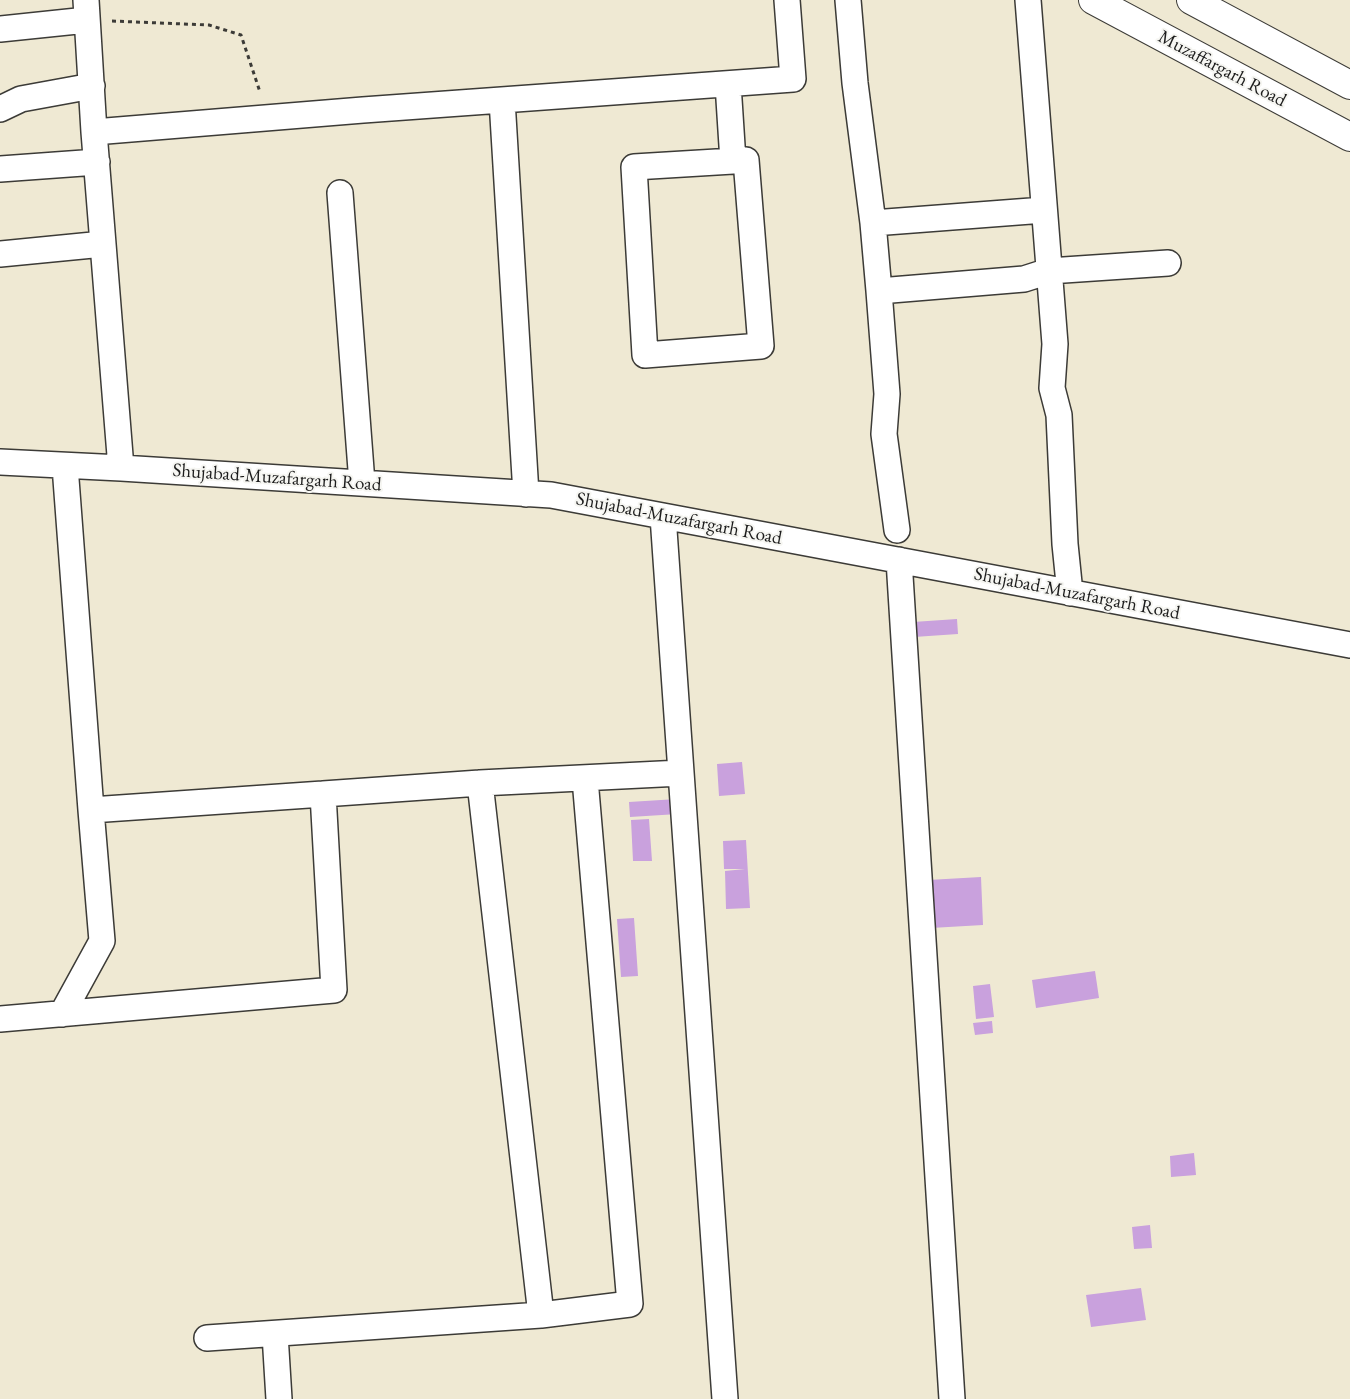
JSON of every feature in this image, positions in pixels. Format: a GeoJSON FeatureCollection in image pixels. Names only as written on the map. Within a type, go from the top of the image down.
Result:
{"type":"FeatureCollection","features":[{"type":"Feature","properties":{"kind":"main road","name":"Muzaffargarh Road"},"geometry":{"type":"LineString","coordinates":[[1093,0],[1350,137]]}},
{"type":"Feature","properties":{"kind":"main road"},"geometry":{"type":"LineString","coordinates":[[1194,1],[1350,85]]}},
{"type":"Feature","properties":{"kind":"street"},"geometry":{"type":"LineString","coordinates":[[94,132],[793,79],[787,0]]}},
{"type":"Feature","properties":{"kind":"street"},"geometry":{"type":"LineString","coordinates":[[848,0],[855,83],[873,223],[886,394],[884,434],[897,530]]}},
{"type":"Feature","properties":{"kind":"street"},"geometry":{"type":"LineString","coordinates":[[1028,0],[1055,344],[1052,388],[1059,415],[1065,544],[1070,593]]}},
{"type":"Feature","properties":{"kind":"street"},"geometry":{"type":"LineString","coordinates":[[0,29],[87,10],[96,162],[120,468]]}},
{"type":"Feature","properties":{"kind":"street"},"geometry":{"type":"LineString","coordinates":[[728,84],[733,160]]}},
{"type":"Feature","properties":{"kind":"street"},"geometry":{"type":"LineString","coordinates":[[0,109],[21,99],[92,86]]}},
{"type":"Feature","properties":{"kind":"street"},"geometry":{"type":"LineString","coordinates":[[502,100],[526,494]]}},
{"type":"Feature","properties":{"kind":"street"},"geometry":{"type":"LineString","coordinates":[[733,160],[746,160],[761,346],[645,355],[634,168],[733,160]]}},
{"type":"Feature","properties":{"kind":"street"},"geometry":{"type":"LineString","coordinates":[[0,169],[96,162]]}},
{"type":"Feature","properties":{"kind":"street"},"geometry":{"type":"LineString","coordinates":[[340,193],[362,484]]}},
{"type":"Feature","properties":{"kind":"street"},"geometry":{"type":"LineString","coordinates":[[873,223],[1044,210]]}},
{"type":"Feature","properties":{"kind":"street"},"geometry":{"type":"LineString","coordinates":[[0,254],[103,244]]}},
{"type":"Feature","properties":{"kind":"street"},"geometry":{"type":"LineString","coordinates":[[879,291],[1024,279],[1050,271],[1168,263]]}},
{"type":"Feature","properties":{"kind":"street","name":"Shujabad-Muzafargarh Road"},"geometry":{"type":"LineString","coordinates":[[0,462],[551,495],[1350,645]]}},
{"type":"Feature","properties":{"kind":"street"},"geometry":{"type":"LineString","coordinates":[[62,1014],[102,941],[65,466]]}},
{"type":"Feature","properties":{"kind":"street"},"geometry":{"type":"LineString","coordinates":[[663,516],[725,1399]]}},
{"type":"Feature","properties":{"kind":"street"},"geometry":{"type":"LineString","coordinates":[[900,560],[952,1399]]}},
{"type":"Feature","properties":{"kind":"street"},"geometry":{"type":"LineString","coordinates":[[91,810],[480,783],[681,773]]}},
{"type":"Feature","properties":{"kind":"street"},"geometry":{"type":"LineString","coordinates":[[207,1338],[541,1315],[630,1304],[585,779]]}},
{"type":"Feature","properties":{"kind":"street"},"geometry":{"type":"LineString","coordinates":[[480,783],[541,1315]]}},
{"type":"Feature","properties":{"kind":"street"},"geometry":{"type":"LineString","coordinates":[[0,1019],[334,990],[323,794]]}},
{"type":"Feature","properties":{"kind":"street"},"geometry":{"type":"LineString","coordinates":[[274,1334],[279,1399]]}},
{"type":"Feature","properties":{"kind":"path"},"geometry":{"type":"LineString","coordinates":[[87,10],[209,25],[241,35],[254,69],[262,99],[272,118]]}},
{"type":"Feature","properties":{"kind":"building"},"geometry":{"type":"Polygon","coordinates":[[[957,619],[958,634],[914,637],[913,622],[957,619]]]}},
{"type":"Feature","properties":{"kind":"building"},"geometry":{"type":"Polygon","coordinates":[[[742,762],[745,794],[719,796],[717,764],[742,762]]]}},
{"type":"Feature","properties":{"kind":"building"},"geometry":{"type":"Polygon","coordinates":[[[677,799],[678,814],[630,817],[629,802],[677,799]]]}},
{"type":"Feature","properties":{"kind":"building"},"geometry":{"type":"Polygon","coordinates":[[[649,819],[652,861],[633,861],[631,820],[649,819]]]}},
{"type":"Feature","properties":{"kind":"building"},"geometry":{"type":"Polygon","coordinates":[[[746,840],[750,908],[726,909],[725,871],[745,869],[724,869],[723,841],[746,840]]]}},
{"type":"Feature","properties":{"kind":"building"},"geometry":{"type":"Polygon","coordinates":[[[981,877],[983,925],[931,928],[928,880],[981,877]]]}},
{"type":"Feature","properties":{"kind":"building"},"geometry":{"type":"Polygon","coordinates":[[[634,918],[638,976],[621,977],[617,919],[634,918]]]}},
{"type":"Feature","properties":{"kind":"building"},"geometry":{"type":"Polygon","coordinates":[[[1095,971],[1099,998],[1036,1008],[1032,980],[1095,971]]]}},
{"type":"Feature","properties":{"kind":"building"},"geometry":{"type":"Polygon","coordinates":[[[990,984],[994,1017],[976,1019],[973,986],[990,984]]]}},
{"type":"Feature","properties":{"kind":"building"},"geometry":{"type":"Polygon","coordinates":[[[992,1021],[993,1033],[975,1035],[973,1023],[992,1021]]]}},
{"type":"Feature","properties":{"kind":"building"},"geometry":{"type":"Polygon","coordinates":[[[1194,1153],[1196,1175],[1171,1177],[1170,1156],[1194,1153]]]}},
{"type":"Feature","properties":{"kind":"building"},"geometry":{"type":"Polygon","coordinates":[[[1150,1225],[1152,1248],[1134,1249],[1132,1227],[1150,1225]]]}},
{"type":"Feature","properties":{"kind":"building"},"geometry":{"type":"Polygon","coordinates":[[[1141,1288],[1146,1320],[1091,1327],[1086,1295],[1141,1288]]]}}]}
